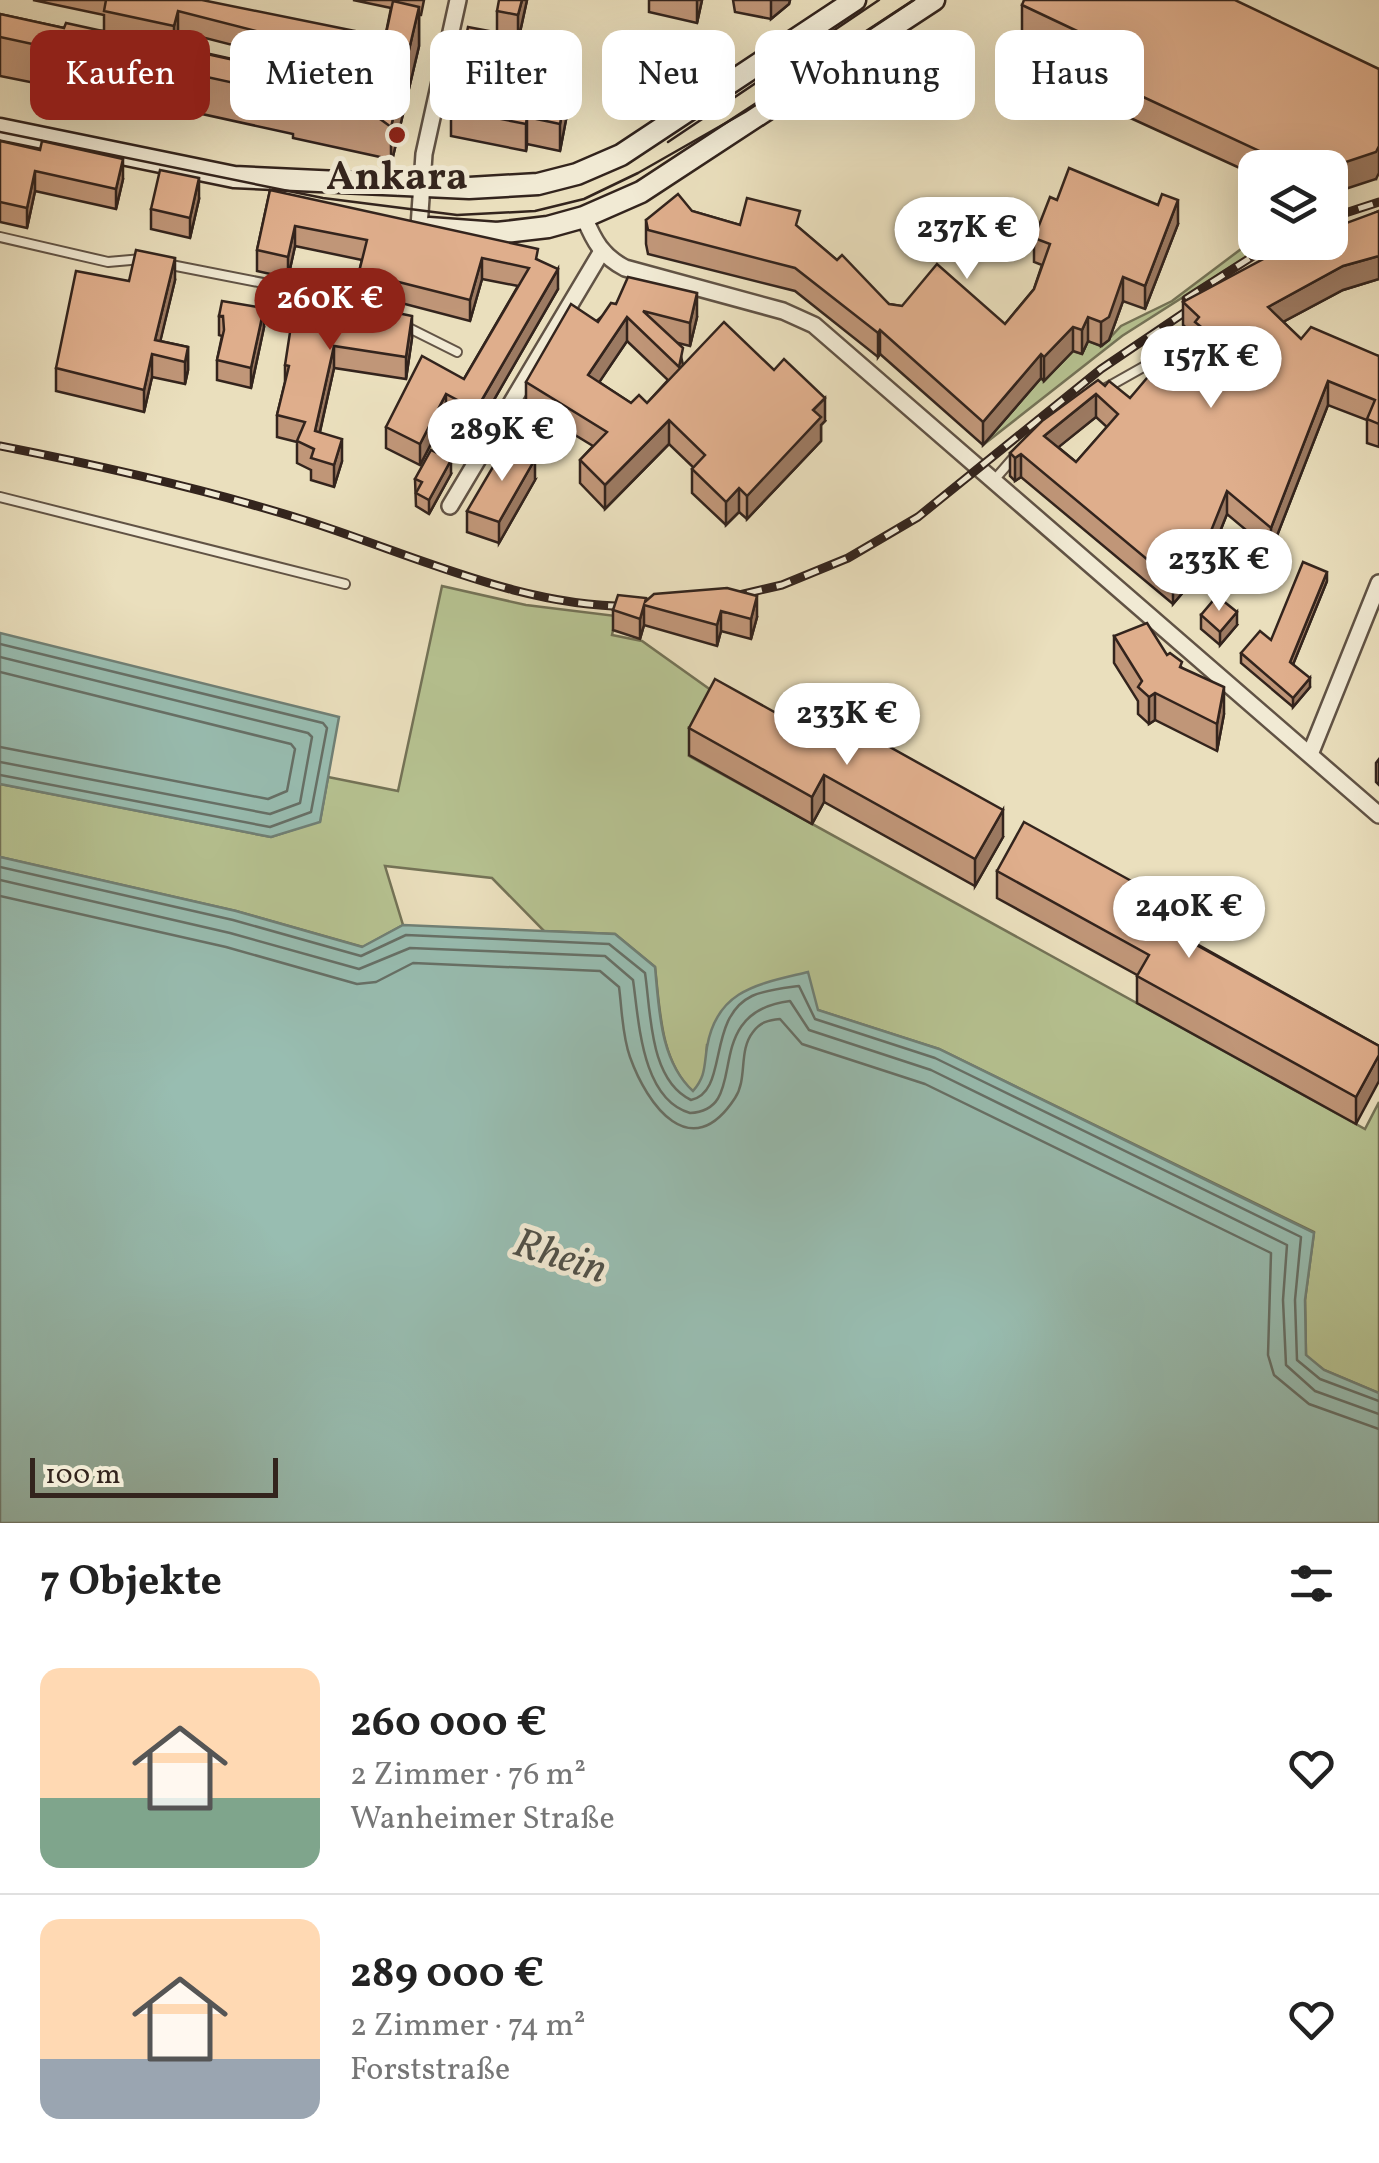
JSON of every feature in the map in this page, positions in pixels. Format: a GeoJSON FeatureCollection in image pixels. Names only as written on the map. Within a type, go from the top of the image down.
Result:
{"type":"FeatureCollection","features":[{"type":"Feature","properties":{"kind":"street"},"geometry":{"type":"LineString","coordinates":[[458,0],[456,40],[424,154],[422,186],[410,225],[497,233],[584,217],[641,192],[934,0]]}},
{"type":"Feature","properties":{"kind":"street"},"geometry":{"type":"LineString","coordinates":[[234,178],[504,189],[555,182],[603,165],[854,0]]}},
{"type":"Feature","properties":{"kind":"street"},"geometry":{"type":"LineString","coordinates":[[0,129],[234,178],[306,202]]}},
{"type":"Feature","properties":{"kind":"street"},"geometry":{"type":"LineString","coordinates":[[584,217],[602,252],[625,268],[799,316],[924,419],[1379,814]]}},
{"type":"Feature","properties":{"kind":"street"},"geometry":{"type":"LineString","coordinates":[[450,506],[602,252]]}},
{"type":"Feature","properties":{"kind":"street"},"geometry":{"type":"LineString","coordinates":[[1311,752],[1379,583]]}},
{"type":"Feature","properties":{"kind":"lane"},"geometry":{"type":"LineString","coordinates":[[0,237],[108,262],[140,258],[281,290],[338,293],[457,352]]}},
{"type":"Feature","properties":{"kind":"lane"},"geometry":{"type":"LineString","coordinates":[[1097,392],[1182,345]]}},
{"type":"Feature","properties":{"kind":"lane"},"geometry":{"type":"LineString","coordinates":[[992,482],[1028,443]]}},
{"type":"Feature","properties":{"kind":"lane"},"geometry":{"type":"LineString","coordinates":[[0,497],[345,584]]}},
{"type":"Feature","properties":{"kind":"green space"},"geometry":{"type":"Polygon","coordinates":[[[1238,251],[1238,260],[1241,260],[1122,336],[983,445],[1041,378],[1044,381],[1073,351],[1082,354],[1088,341],[1102,346],[1121,326],[1172,301],[1238,251]]]}},
{"type":"Feature","properties":{"kind":"green space"},"geometry":{"type":"Polygon","coordinates":[[[442,586],[526,605],[616,616],[612,635],[642,641],[715,693],[689,756],[1365,1129],[1379,1102],[1379,1393],[1324,1370],[1306,1356],[1305,1300],[1314,1232],[939,1049],[818,1010],[707,1045],[705,1077],[693,1092],[668,1050],[655,967],[615,934],[544,931],[492,878],[385,866],[403,925],[363,947],[236,911],[0,857],[0,784],[271,837],[320,821],[328,777],[398,791],[442,586]]]}},
{"type":"Feature","properties":{"kind":"water"},"geometry":{"type":"Polygon","coordinates":[[[0,633],[339,717],[320,822],[271,837],[0,784],[0,633]]]}},
{"type":"Feature","properties":{"kind":"water","name":"Rhein"},"geometry":{"type":"Polygon","coordinates":[[[0,857],[236,911],[362,947],[403,925],[615,934],[655,967],[668,1050],[682,1079],[693,1091],[702,1075],[712,1028],[730,1001],[757,986],[808,972],[818,1010],[939,1049],[1314,1233],[1305,1300],[1306,1355],[1324,1370],[1379,1393],[1379,1523],[0,1523],[0,857]]]}},
{"type":"Feature","properties":{"kind":"building"},"geometry":{"type":"Polygon","coordinates":[[[106,0],[202,0],[350,30],[252,30],[178,11],[174,26],[104,11],[106,0]]]}},
{"type":"Feature","properties":{"kind":"building"},"geometry":{"type":"Polygon","coordinates":[[[499,0],[522,0],[518,15],[497,11],[499,0]]]}},
{"type":"Feature","properties":{"kind":"building"},"geometry":{"type":"Polygon","coordinates":[[[1024,0],[1235,0],[1379,69],[1379,146],[1376,152],[1348,161],[1348,150],[1257,150],[1144,97],[1144,30],[1075,30],[1022,5],[1024,0]]]}},
{"type":"Feature","properties":{"kind":"building"},"geometry":{"type":"Polygon","coordinates":[[[393,1],[419,7],[410,46],[410,30],[387,30],[393,1]]]}},
{"type":"Feature","properties":{"kind":"building"},"geometry":{"type":"Polygon","coordinates":[[[0,14],[64,28],[66,23],[98,30],[30,30],[30,44],[0,37],[0,14]]]}},
{"type":"Feature","properties":{"kind":"building"},"geometry":{"type":"Polygon","coordinates":[[[210,55],[230,59],[230,82],[210,78],[210,55]]]}},
{"type":"Feature","properties":{"kind":"building"},"geometry":{"type":"Polygon","coordinates":[[[0,141],[40,150],[42,141],[123,159],[116,189],[35,171],[27,208],[0,202],[0,141]]]}},
{"type":"Feature","properties":{"kind":"building"},"geometry":{"type":"Polygon","coordinates":[[[1069,168],[1158,205],[1162,194],[1178,200],[1145,286],[1123,277],[1109,317],[1101,322],[1088,317],[1082,330],[1073,327],[1044,357],[1041,354],[983,422],[880,330],[878,333],[795,268],[648,230],[646,220],[678,194],[692,211],[740,225],[747,198],[800,211],[796,225],[837,260],[842,255],[889,304],[902,306],[937,264],[1005,324],[1034,289],[1050,244],[1034,238],[1050,197],[1057,200],[1069,168]]]}},
{"type":"Feature","properties":{"kind":"building"},"geometry":{"type":"Polygon","coordinates":[[[160,170],[199,178],[190,218],[151,209],[160,170]]]}},
{"type":"Feature","properties":{"kind":"building"},"geometry":{"type":"Polygon","coordinates":[[[270,190],[538,249],[536,259],[558,269],[476,410],[446,394],[420,444],[386,427],[422,356],[464,379],[529,268],[482,258],[470,300],[359,272],[367,240],[295,226],[288,257],[257,250],[270,190]]]}},
{"type":"Feature","properties":{"kind":"building"},"geometry":{"type":"Polygon","coordinates":[[[1379,211],[1379,256],[1343,266],[1268,307],[1301,339],[1311,327],[1379,356],[1379,424],[1367,419],[1375,400],[1328,381],[1271,528],[1227,491],[1207,541],[1173,581],[1021,454],[1015,458],[1010,453],[1042,421],[1098,380],[1105,386],[1109,381],[1130,398],[1185,333],[1232,371],[1243,369],[1242,360],[1195,322],[1199,317],[1183,302],[1261,260],[1348,260],[1348,222],[1379,211]],[[1096,394],[1044,436],[1076,462],[1118,414],[1096,394]]]}},
{"type":"Feature","properties":{"kind":"building"},"geometry":{"type":"Polygon","coordinates":[[[136,250],[175,258],[155,340],[188,347],[185,362],[152,354],[144,390],[56,368],[76,271],[129,281],[136,250]]]}},
{"type":"Feature","properties":{"kind":"building"},"geometry":{"type":"Polygon","coordinates":[[[628,277],[697,293],[690,323],[643,311],[683,348],[679,367],[627,317],[588,375],[631,403],[639,395],[647,403],[724,322],[774,370],[784,359],[825,398],[813,410],[821,417],[747,496],[739,488],[726,502],[692,469],[705,455],[669,420],[605,485],[580,460],[607,432],[526,382],[571,304],[598,322],[611,303],[616,304],[628,277]]]}},
{"type":"Feature","properties":{"kind":"building"},"geometry":{"type":"Polygon","coordinates":[[[298,280],[343,286],[340,301],[412,316],[406,357],[334,346],[315,431],[342,439],[334,465],[311,458],[314,449],[297,441],[305,422],[277,415],[289,366],[285,365],[298,280]]]}},
{"type":"Feature","properties":{"kind":"building"},"geometry":{"type":"Polygon","coordinates":[[[222,301],[264,308],[251,368],[217,360],[224,330],[223,316],[219,316],[222,301]]]}},
{"type":"Feature","properties":{"kind":"building"},"geometry":{"type":"Polygon","coordinates":[[[507,443],[535,459],[499,522],[467,511],[507,443]]]}},
{"type":"Feature","properties":{"kind":"building"},"geometry":{"type":"Polygon","coordinates":[[[431,450],[451,460],[429,500],[416,493],[422,482],[415,479],[431,450]]]}},
{"type":"Feature","properties":{"kind":"building"},"geometry":{"type":"Polygon","coordinates":[[[1303,562],[1327,572],[1290,662],[1310,678],[1293,698],[1241,653],[1260,631],[1271,640],[1303,562]]]}},
{"type":"Feature","properties":{"kind":"building"},"geometry":{"type":"Polygon","coordinates":[[[727,588],[757,596],[751,619],[721,611],[717,625],[644,605],[640,619],[613,610],[618,595],[646,598],[645,602],[654,594],[727,588]]]}},
{"type":"Feature","properties":{"kind":"building"},"geometry":{"type":"Polygon","coordinates":[[[1217,596],[1237,612],[1220,632],[1201,615],[1217,596]]]}},
{"type":"Feature","properties":{"kind":"building"},"geometry":{"type":"Polygon","coordinates":[[[1147,623],[1167,655],[1170,653],[1182,662],[1180,667],[1224,687],[1217,724],[1155,693],[1149,697],[1138,687],[1142,681],[1114,636],[1147,623]]]}},
{"type":"Feature","properties":{"kind":"building"},"geometry":{"type":"Polygon","coordinates":[[[715,679],[839,748],[852,726],[1003,810],[975,859],[824,775],[812,797],[689,728],[715,679]]]}},
{"type":"Feature","properties":{"kind":"building"},"geometry":{"type":"Polygon","coordinates":[[[1024,822],[1175,905],[1164,927],[1379,1046],[1379,1055],[1356,1097],[1137,976],[1149,955],[997,871],[1024,822]]]}},
{"type":"Feature","properties":{"kind":"tram line"},"geometry":{"type":"LineString","coordinates":[[668,142],[879,0]]}},
{"type":"Feature","properties":{"kind":"tram line"},"geometry":{"type":"LineString","coordinates":[[0,132],[323,198],[457,215],[535,211],[584,199],[638,173],[745,112],[914,0]]}},
{"type":"Feature","properties":{"kind":"railway"},"geometry":{"type":"LineString","coordinates":[[1348,212],[1379,202]]}},
{"type":"Feature","properties":{"kind":"railway"},"geometry":{"type":"LineString","coordinates":[[1186,299],[1247,260]]}},
{"type":"Feature","properties":{"kind":"railway"},"geometry":{"type":"LineString","coordinates":[[718,600],[782,585],[848,558],[918,517],[1101,369],[1206,298]]}},
{"type":"Feature","properties":{"kind":"railway"},"geometry":{"type":"LineString","coordinates":[[0,446],[229,498],[514,590],[600,605],[643,606]]}},
{"type":"Feature","properties":{"kind":"place","name":"Ankara"},"geometry":{"type":"Point","coordinates":[397,135]}}]}
